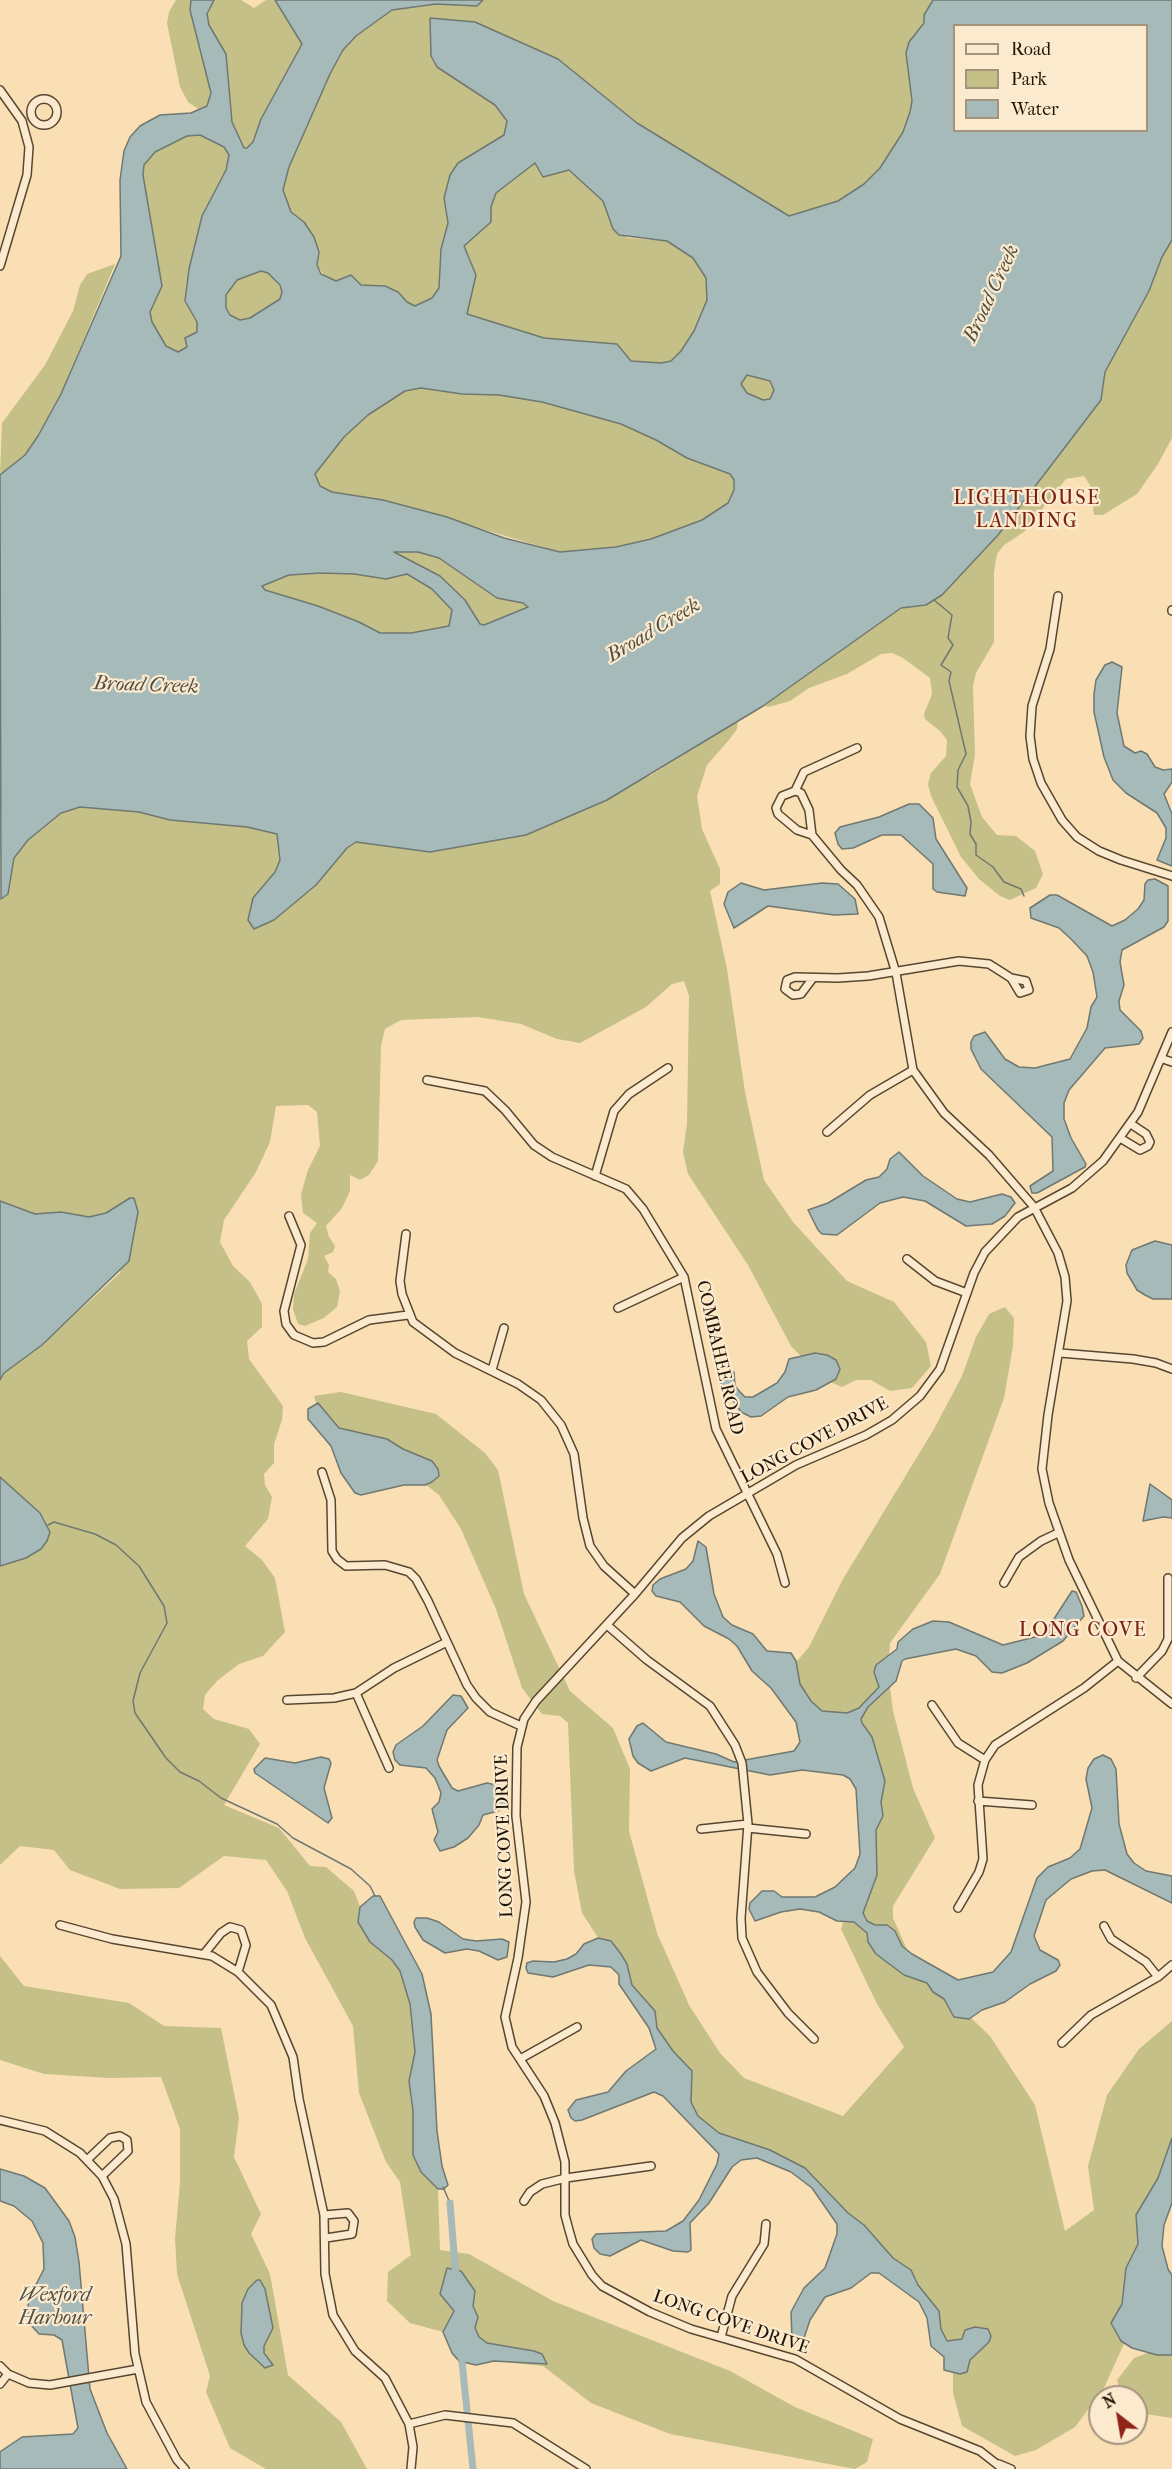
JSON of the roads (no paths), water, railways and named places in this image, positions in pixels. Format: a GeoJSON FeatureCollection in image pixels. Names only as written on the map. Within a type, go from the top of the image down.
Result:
{"type":"FeatureCollection","features":[{"type":"Feature","properties":{"kind":"street"},"geometry":{"type":"LineString","coordinates":[[0,90],[22,121],[29,147],[27,176],[0,266]]}},
{"type":"Feature","properties":{"kind":"street"},"geometry":{"type":"LineString","coordinates":[[22,121],[31,117]]}},
{"type":"Feature","properties":{"kind":"street"},"geometry":{"type":"LineString","coordinates":[[1058,596],[1050,649],[1032,706],[1029,736],[1033,759],[1041,783],[1062,820],[1077,837],[1099,851],[1172,876]]}},
{"type":"Feature","properties":{"kind":"street"},"geometry":{"type":"LineString","coordinates":[[795,791],[804,772],[857,748]]}},
{"type":"Feature","properties":{"kind":"street"},"geometry":{"type":"LineString","coordinates":[[812,835],[806,802],[801,793],[795,791],[782,796],[776,808],[778,814],[797,830],[812,835],[872,903],[886,935],[896,973],[913,1070],[944,1113],[990,1155],[1034,1207],[1058,1253],[1065,1277],[1067,1301],[1048,1415],[1042,1468],[1058,1533],[1118,1661],[1136,1678],[1172,1704]]}},
{"type":"Feature","properties":{"kind":"street"},"geometry":{"type":"LineString","coordinates":[[813,978],[896,973],[958,961],[989,964],[1011,978]]}},
{"type":"Feature","properties":{"kind":"street","name":"LONG COVE DRIVE"},"geometry":{"type":"LineString","coordinates":[[1011,2469],[1001,2467],[980,2451],[900,2419],[795,2359],[721,2337],[650,2312],[602,2286],[582,2260],[569,2230],[566,2215],[566,2178],[555,2123],[544,2097],[512,2048],[505,2017],[518,1959],[526,1902],[515,1800],[517,1747],[521,1726],[536,1701],[635,1594],[682,1538],[709,1516],[747,1493],[796,1465],[866,1436],[908,1408],[940,1369],[967,1293],[985,1252],[1018,1217],[1087,1178],[1131,1124],[1162,1059],[1172,1032]]}},
{"type":"Feature","properties":{"kind":"street"},"geometry":{"type":"LineString","coordinates":[[1162,1059],[1172,1062]]}},
{"type":"Feature","properties":{"kind":"street"},"geometry":{"type":"LineString","coordinates":[[595,1176],[614,1111],[629,1094],[668,1068]]}},
{"type":"Feature","properties":{"kind":"street"},"geometry":{"type":"LineString","coordinates":[[827,1132],[870,1095],[913,1070]]}},
{"type":"Feature","properties":{"kind":"street","name":"COMBAHEE ROAD"},"geometry":{"type":"LineString","coordinates":[[427,1080],[485,1091],[506,1110],[534,1145],[552,1157],[626,1189],[643,1209],[684,1277],[716,1429],[777,1554],[785,1583]]}},
{"type":"Feature","properties":{"kind":"street"},"geometry":{"type":"LineString","coordinates":[[1120,1138],[1140,1150],[1148,1146],[1150,1142],[1146,1134],[1131,1124]]}},
{"type":"Feature","properties":{"kind":"street"},"geometry":{"type":"LineString","coordinates":[[289,1216],[301,1239],[284,1311],[286,1324],[294,1335],[313,1343],[324,1342],[369,1320],[408,1315]]}},
{"type":"Feature","properties":{"kind":"street"},"geometry":{"type":"LineString","coordinates":[[406,1234],[400,1281],[408,1315],[428,1335],[454,1353],[518,1384],[541,1400],[561,1425],[574,1454],[583,1518],[590,1546],[604,1566],[635,1594]]}},
{"type":"Feature","properties":{"kind":"street"},"geometry":{"type":"LineString","coordinates":[[907,1259],[935,1281],[967,1293]]}},
{"type":"Feature","properties":{"kind":"street"},"geometry":{"type":"LineString","coordinates":[[618,1308],[684,1277]]}},
{"type":"Feature","properties":{"kind":"street"},"geometry":{"type":"LineString","coordinates":[[492,1370],[504,1328]]}},
{"type":"Feature","properties":{"kind":"street"},"geometry":{"type":"LineString","coordinates":[[1060,1353],[1133,1359],[1156,1363],[1172,1370]]}},
{"type":"Feature","properties":{"kind":"street"},"geometry":{"type":"LineString","coordinates":[[322,1472],[331,1500],[332,1551],[337,1560],[346,1566],[386,1564],[409,1572],[416,1579],[428,1601],[467,1685],[481,1705],[521,1726]]}},
{"type":"Feature","properties":{"kind":"street"},"geometry":{"type":"LineString","coordinates":[[1004,1583],[1019,1557],[1041,1540],[1058,1533]]}},
{"type":"Feature","properties":{"kind":"street"},"geometry":{"type":"LineString","coordinates":[[1136,1678],[1162,1652],[1168,1639],[1168,1578]]}},
{"type":"Feature","properties":{"kind":"street"},"geometry":{"type":"LineString","coordinates":[[607,1625],[647,1660],[710,1706],[723,1724],[742,1763],[748,1826],[741,1918],[742,1938],[758,1971],[788,2013],[814,2039]]}},
{"type":"Feature","properties":{"kind":"street"},"geometry":{"type":"LineString","coordinates":[[287,1700],[334,1698],[356,1693],[411,1658],[447,1642]]}},
{"type":"Feature","properties":{"kind":"street"},"geometry":{"type":"LineString","coordinates":[[958,1908],[979,1872],[983,1859],[978,1785],[985,1760],[994,1745],[1084,1688],[1118,1661]]}},
{"type":"Feature","properties":{"kind":"street"},"geometry":{"type":"LineString","coordinates":[[356,1693],[389,1768]]}},
{"type":"Feature","properties":{"kind":"street"},"geometry":{"type":"LineString","coordinates":[[932,1705],[958,1743],[985,1760]]}},
{"type":"Feature","properties":{"kind":"street"},"geometry":{"type":"LineString","coordinates":[[978,1801],[1032,1805]]}},
{"type":"Feature","properties":{"kind":"street"},"geometry":{"type":"LineString","coordinates":[[701,1829],[748,1826],[807,1834]]}},
{"type":"Feature","properties":{"kind":"street"},"geometry":{"type":"LineString","coordinates":[[60,1925],[112,1939],[204,1953],[238,1972],[271,2005],[293,2056],[299,2099],[324,2215],[325,2274],[333,2315],[355,2351],[385,2378],[409,2424],[413,2447],[411,2469]]}},
{"type":"Feature","properties":{"kind":"street"},"geometry":{"type":"LineString","coordinates":[[1104,1926],[1111,1939],[1146,1962],[1158,1977]]}},
{"type":"Feature","properties":{"kind":"street"},"geometry":{"type":"LineString","coordinates":[[204,1953],[221,1932],[230,1927],[241,1930],[246,1945],[238,1972]]}},
{"type":"Feature","properties":{"kind":"street"},"geometry":{"type":"LineString","coordinates":[[1062,2043],[1091,2015],[1158,1977],[1172,1965]]}},
{"type":"Feature","properties":{"kind":"street"},"geometry":{"type":"LineString","coordinates":[[520,2059],[577,2027]]}},
{"type":"Feature","properties":{"kind":"street"},"geometry":{"type":"LineString","coordinates":[[0,2120],[45,2131],[88,2159],[102,2176],[114,2199],[126,2244],[138,2369],[146,2402],[177,2460],[185,2469]]}},
{"type":"Feature","properties":{"kind":"street"},"geometry":{"type":"LineString","coordinates":[[88,2159],[115,2136],[123,2138],[129,2147],[124,2157],[102,2176]]}},
{"type":"Feature","properties":{"kind":"street"},"geometry":{"type":"LineString","coordinates":[[524,2201],[536,2187],[566,2178],[651,2166]]}},
{"type":"Feature","properties":{"kind":"street"},"geometry":{"type":"LineString","coordinates":[[324,2215],[348,2213],[354,2221],[352,2234],[326,2238]]}},
{"type":"Feature","properties":{"kind":"street"},"geometry":{"type":"LineString","coordinates":[[721,2337],[732,2296],[764,2244],[766,2224]]}},
{"type":"Feature","properties":{"kind":"street"},"geometry":{"type":"LineString","coordinates":[[0,2366],[8,2374],[29,2383],[50,2385],[138,2369]]}},
{"type":"Feature","properties":{"kind":"street"},"geometry":{"type":"LineString","coordinates":[[0,2384],[8,2374]]}},
{"type":"Feature","properties":{"kind":"street"},"geometry":{"type":"LineString","coordinates":[[409,2424],[445,2415],[476,2417],[513,2424],[586,2469]]}},
{"type":"Feature","properties":{"kind":"water","name":"Broad Creek"},"geometry":{"type":"Polygon","coordinates":[[[191,0],[214,0],[207,14],[209,25],[226,54],[232,122],[244,148],[247,148],[253,142],[261,119],[302,44],[275,0],[483,0],[477,6],[436,4],[392,10],[356,36],[343,50],[330,74],[289,167],[283,190],[291,212],[304,222],[314,237],[319,252],[317,265],[321,274],[336,281],[351,275],[361,285],[385,286],[398,292],[407,302],[415,306],[432,298],[439,288],[441,249],[448,223],[444,198],[450,175],[458,163],[504,135],[507,121],[495,105],[437,67],[431,56],[430,18],[475,22],[558,59],[637,123],[789,216],[838,201],[864,184],[880,168],[903,132],[910,112],[912,101],[906,53],[909,42],[924,23],[924,15],[933,0],[1172,0],[1172,240],[1162,257],[1149,291],[1105,372],[1101,400],[998,535],[942,595],[926,605],[901,608],[763,706],[607,800],[526,835],[430,852],[356,842],[347,848],[316,885],[274,920],[254,929],[248,920],[253,898],[275,872],[280,860],[277,834],[247,827],[170,820],[139,812],[80,807],[61,813],[28,840],[14,858],[8,894],[1,899],[0,475],[25,455],[38,436],[61,394],[121,256],[120,180],[124,151],[130,137],[140,126],[160,115],[191,113],[207,106],[211,93],[190,10],[191,0]],[[200,135],[187,136],[155,152],[144,165],[143,175],[162,286],[150,312],[152,322],[166,346],[178,352],[187,347],[185,338],[197,332],[197,322],[185,301],[189,269],[202,216],[226,170],[229,155],[224,147],[200,135]],[[535,163],[496,193],[491,207],[491,222],[464,246],[476,275],[467,314],[544,338],[617,344],[631,361],[661,363],[671,361],[681,351],[694,331],[707,300],[706,278],[693,258],[667,241],[619,235],[613,229],[603,201],[569,170],[543,177],[535,163]],[[261,271],[237,280],[226,295],[226,308],[230,315],[240,320],[250,318],[280,299],[282,292],[280,285],[268,273],[261,271]],[[747,375],[741,384],[747,393],[763,400],[770,399],[774,390],[770,381],[747,375]],[[421,388],[405,391],[368,415],[344,437],[315,474],[320,486],[332,492],[383,500],[447,517],[504,538],[560,552],[616,547],[651,539],[702,520],[728,503],[734,490],[734,480],[730,474],[687,458],[656,440],[621,424],[542,402],[499,395],[462,394],[421,388]],[[394,552],[440,576],[465,600],[480,624],[484,625],[528,607],[523,603],[497,598],[439,558],[418,552],[394,552]],[[354,574],[289,575],[262,586],[265,590],[318,606],[380,633],[411,633],[449,626],[452,610],[432,589],[407,574],[386,579],[354,574]]]}},
{"type":"Feature","properties":{"kind":"water"},"geometry":{"type":"Polygon","coordinates":[[[1112,662],[1122,667],[1117,713],[1124,746],[1135,753],[1141,751],[1147,754],[1155,767],[1163,770],[1172,769],[1172,782],[1164,794],[1172,814],[1172,866],[1157,860],[1166,838],[1166,828],[1157,813],[1126,793],[1113,780],[1104,757],[1094,712],[1094,694],[1096,680],[1105,665],[1112,662]]]}},
{"type":"Feature","properties":{"kind":"water"},"geometry":{"type":"Polygon","coordinates":[[[909,804],[919,804],[933,818],[936,839],[967,888],[965,896],[937,892],[933,889],[933,864],[901,835],[882,835],[853,848],[842,849],[838,844],[835,833],[840,827],[879,817],[909,804]]]}},
{"type":"Feature","properties":{"kind":"water"},"geometry":{"type":"Polygon","coordinates":[[[1155,879],[1168,886],[1168,921],[1164,927],[1122,950],[1120,962],[1124,985],[1119,1001],[1120,1010],[1141,1031],[1143,1038],[1139,1044],[1105,1048],[1069,1090],[1064,1103],[1064,1119],[1071,1138],[1086,1164],[1085,1167],[1037,1193],[1032,1193],[1030,1186],[1053,1171],[1052,1137],[981,1069],[971,1049],[971,1042],[974,1036],[985,1032],[1005,1059],[1019,1067],[1035,1068],[1070,1059],[1087,1028],[1091,1007],[1097,997],[1093,972],[1087,956],[1071,939],[1059,928],[1031,918],[1030,908],[1050,895],[1057,895],[1112,926],[1125,920],[1138,909],[1144,900],[1145,884],[1148,880],[1155,879]]]}},
{"type":"Feature","properties":{"kind":"water"},"geometry":{"type":"Polygon","coordinates":[[[741,883],[764,890],[822,883],[838,884],[855,899],[858,914],[834,915],[768,906],[734,928],[724,904],[728,892],[741,883]]]}},
{"type":"Feature","properties":{"kind":"water"},"geometry":{"type":"Polygon","coordinates":[[[899,1152],[923,1176],[957,1199],[970,1202],[1002,1194],[1011,1197],[1015,1203],[1005,1216],[992,1224],[966,1226],[925,1201],[903,1197],[880,1203],[837,1235],[822,1234],[808,1210],[828,1203],[866,1180],[879,1177],[887,1169],[890,1159],[899,1152]]]}},
{"type":"Feature","properties":{"kind":"water"},"geometry":{"type":"Polygon","coordinates":[[[130,1198],[134,1198],[138,1212],[129,1261],[42,1345],[4,1373],[0,1380],[0,1201],[35,1214],[61,1212],[89,1217],[106,1213],[130,1198]]]}},
{"type":"Feature","properties":{"kind":"water"},"geometry":{"type":"Polygon","coordinates":[[[1155,1241],[1172,1245],[1172,1299],[1153,1299],[1145,1295],[1137,1290],[1127,1273],[1126,1265],[1132,1250],[1155,1241]]]}},
{"type":"Feature","properties":{"kind":"water"},"geometry":{"type":"Polygon","coordinates":[[[815,1353],[827,1355],[836,1360],[840,1369],[836,1379],[816,1390],[788,1397],[761,1416],[751,1417],[741,1412],[721,1384],[722,1378],[734,1372],[735,1386],[745,1397],[753,1397],[777,1383],[785,1372],[789,1359],[815,1353]]]}},
{"type":"Feature","properties":{"kind":"water"},"geometry":{"type":"Polygon","coordinates":[[[318,1403],[339,1428],[387,1439],[403,1449],[432,1461],[438,1469],[439,1476],[425,1485],[404,1485],[361,1495],[355,1493],[341,1473],[331,1446],[308,1419],[308,1409],[318,1403]]]}},
{"type":"Feature","properties":{"kind":"water"},"geometry":{"type":"Polygon","coordinates":[[[0,1477],[40,1513],[50,1532],[41,1549],[26,1558],[0,1566],[0,1477]]]}},
{"type":"Feature","properties":{"kind":"water"},"geometry":{"type":"Polygon","coordinates":[[[1150,1484],[1172,1500],[1172,1518],[1163,1517],[1143,1521],[1150,1484]]]}},
{"type":"Feature","properties":{"kind":"water"},"geometry":{"type":"Polygon","coordinates":[[[698,1541],[706,1547],[714,1594],[723,1617],[732,1625],[753,1634],[767,1651],[791,1653],[796,1661],[800,1684],[811,1701],[822,1711],[847,1713],[859,1708],[879,1687],[874,1672],[876,1665],[897,1649],[898,1642],[913,1629],[933,1621],[949,1622],[1003,1645],[1039,1636],[1050,1625],[1072,1591],[1076,1592],[1084,1616],[1063,1641],[1027,1663],[1002,1673],[992,1672],[976,1656],[956,1649],[905,1659],[902,1661],[896,1681],[868,1707],[861,1719],[872,1737],[885,1781],[881,1802],[883,1816],[876,1830],[877,1875],[863,1913],[867,1921],[875,1925],[887,1925],[895,1931],[902,1946],[912,1954],[958,1980],[993,1972],[1011,1952],[1037,1878],[1048,1867],[1070,1858],[1080,1849],[1092,1808],[1086,1779],[1088,1768],[1094,1759],[1103,1755],[1111,1759],[1116,1769],[1119,1824],[1127,1854],[1134,1863],[1146,1871],[1172,1876],[1172,1903],[1105,1870],[1092,1871],[1071,1879],[1046,1900],[1034,1936],[1040,1950],[1058,1960],[1060,1965],[1056,1971],[1030,1984],[1005,2002],[982,2010],[969,2019],[954,2017],[944,1999],[933,1992],[927,1983],[904,1975],[876,1954],[868,1942],[867,1933],[854,1922],[837,1921],[819,1912],[800,1909],[781,1912],[755,1921],[749,1909],[750,1903],[762,1891],[774,1891],[782,1897],[815,1897],[835,1887],[855,1868],[860,1854],[856,1789],[850,1779],[843,1775],[802,1770],[770,1775],[685,1758],[651,1771],[638,1763],[633,1756],[629,1739],[637,1726],[643,1723],[666,1742],[716,1754],[734,1762],[794,1751],[800,1742],[796,1722],[771,1688],[752,1671],[737,1646],[729,1639],[704,1626],[680,1602],[656,1596],[652,1591],[653,1585],[660,1579],[686,1569],[693,1561],[698,1541]]]}},
{"type":"Feature","properties":{"kind":"water"},"geometry":{"type":"Polygon","coordinates":[[[453,1695],[461,1696],[468,1708],[447,1730],[437,1760],[439,1766],[452,1788],[458,1791],[487,1783],[501,1786],[506,1805],[498,1811],[483,1815],[479,1825],[468,1838],[454,1847],[440,1851],[434,1840],[438,1832],[432,1809],[439,1802],[441,1793],[435,1778],[426,1768],[400,1765],[395,1760],[393,1752],[396,1745],[423,1726],[453,1695]]]}},
{"type":"Feature","properties":{"kind":"water"},"geometry":{"type":"Polygon","coordinates":[[[321,1757],[329,1759],[331,1763],[324,1788],[332,1818],[328,1823],[255,1773],[254,1769],[265,1758],[295,1763],[321,1757]]]}},
{"type":"Feature","properties":{"kind":"water"},"geometry":{"type":"Polygon","coordinates":[[[373,1896],[380,1896],[422,1974],[431,2014],[437,2131],[442,2166],[448,2185],[444,2189],[438,2189],[421,2172],[413,2155],[413,2111],[409,2081],[415,2052],[410,2004],[400,1971],[392,1960],[370,1942],[358,1922],[360,1907],[373,1896]]]}},
{"type":"Feature","properties":{"kind":"water"},"geometry":{"type":"Polygon","coordinates":[[[416,1918],[427,1918],[439,1922],[463,1939],[476,1941],[502,1939],[509,1942],[507,1957],[498,1960],[479,1951],[467,1949],[445,1953],[423,1940],[415,1927],[416,1918]]]}},
{"type":"Feature","properties":{"kind":"water"},"geometry":{"type":"Polygon","coordinates":[[[598,1938],[611,1941],[621,1954],[627,1964],[632,1985],[655,2011],[657,2028],[673,2051],[692,2071],[691,2102],[698,2116],[719,2133],[770,2150],[805,2168],[848,2213],[864,2225],[893,2258],[911,2270],[918,2285],[939,2311],[941,2329],[947,2341],[962,2339],[965,2330],[975,2327],[988,2329],[991,2336],[989,2342],[970,2360],[967,2372],[960,2374],[944,2370],[944,2357],[931,2346],[927,2318],[919,2302],[879,2273],[871,2273],[851,2288],[825,2297],[810,2320],[804,2338],[799,2342],[792,2339],[791,2312],[804,2288],[825,2268],[837,2234],[837,2224],[812,2188],[791,2172],[757,2158],[741,2160],[732,2167],[709,2203],[690,2223],[691,2250],[688,2252],[673,2251],[641,2240],[610,2256],[600,2254],[594,2248],[592,2239],[596,2234],[666,2231],[683,2221],[699,2200],[717,2164],[719,2154],[663,2096],[654,2092],[582,2120],[575,2121],[571,2118],[568,2110],[576,2100],[608,2092],[626,2071],[656,2049],[649,2028],[619,1984],[619,1975],[611,1967],[589,1965],[553,1977],[528,1973],[527,1963],[567,1959],[576,1954],[584,1944],[598,1938]]]}},
{"type":"Feature","properties":{"kind":"water"},"geometry":{"type":"Polygon","coordinates":[[[1172,2138],[1172,2203],[1164,2225],[1162,2246],[1168,2269],[1172,2275],[1172,2355],[1157,2355],[1132,2348],[1121,2341],[1111,2323],[1122,2304],[1126,2268],[1138,2244],[1136,2215],[1158,2178],[1172,2138]]]}},
{"type":"Feature","properties":{"kind":"water","name":"Wexford Harbour"},"geometry":{"type":"Polygon","coordinates":[[[0,2169],[24,2176],[45,2188],[69,2221],[75,2237],[79,2262],[90,2389],[107,2433],[127,2469],[0,2469],[0,2452],[22,2437],[73,2434],[78,2428],[62,2340],[54,2335],[39,2334],[29,2323],[27,2315],[29,2298],[44,2269],[43,2243],[32,2221],[14,2206],[0,2201],[0,2169]]]}},
{"type":"Feature","properties":{"kind":"water"},"geometry":{"type":"Polygon","coordinates":[[[447,2268],[461,2271],[475,2291],[473,2306],[478,2317],[475,2328],[479,2337],[487,2343],[542,2354],[547,2364],[494,2361],[476,2365],[459,2361],[452,2353],[443,2332],[454,2311],[440,2294],[447,2268]]]}},
{"type":"Feature","properties":{"kind":"water"},"geometry":{"type":"Polygon","coordinates":[[[260,2280],[265,2289],[273,2328],[264,2346],[264,2353],[273,2365],[265,2368],[249,2353],[241,2333],[242,2303],[248,2289],[260,2280]]]}},
{"type":"Feature","properties":{"kind":"waterway"},"geometry":{"type":"LineString","coordinates":[[934,600],[952,615],[948,638],[953,645],[941,665],[951,672],[949,681],[966,754],[958,770],[957,787],[968,806],[971,822],[970,834],[976,844],[976,855],[993,867],[1004,882],[1021,889],[1024,896]]}},
{"type":"Feature","properties":{"kind":"waterway"},"geometry":{"type":"LineString","coordinates":[[48,1525],[54,1522],[95,1534],[116,1545],[139,1566],[164,1606],[167,1623],[140,1673],[133,1701],[135,1713],[166,1758],[180,1772],[199,1781],[221,1798],[277,1824],[293,1838],[351,1869],[370,1886],[375,1896]]}},
{"type":"Feature","properties":{"kind":"waterway"},"geometry":{"type":"LineString","coordinates":[[443,2187],[450,2203]]}},
{"type":"Feature","properties":{"kind":"waterway"},"geometry":{"type":"LineString","coordinates":[[450,2203],[456,2278]]}},
{"type":"Feature","properties":{"kind":"waterway"},"geometry":{"type":"LineString","coordinates":[[461,2352],[473,2469]]}},
{"type":"Feature","properties":{"kind":"district","name":"LIGHTHOUSE LANDING"},"geometry":{"type":"Point","coordinates":[1027,510]}},
{"type":"Feature","properties":{"kind":"district","name":"LONG COVE"},"geometry":{"type":"Point","coordinates":[1083,1631]}}]}
